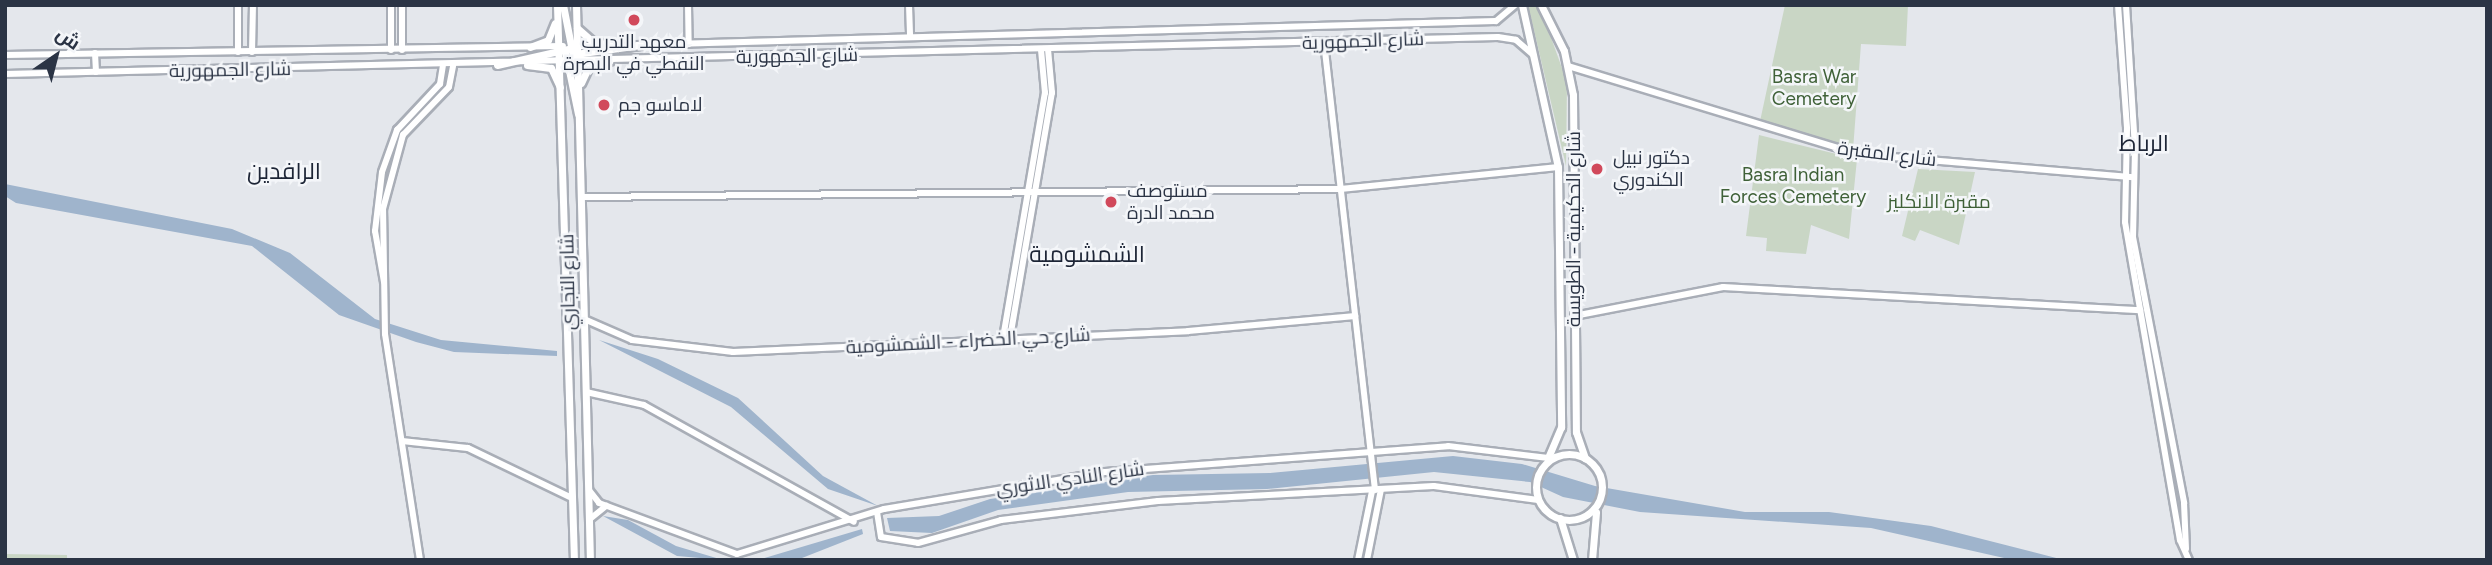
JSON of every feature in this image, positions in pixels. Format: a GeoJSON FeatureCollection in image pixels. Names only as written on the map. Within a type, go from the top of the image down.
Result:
{"type":"FeatureCollection","features":[{"type":"Feature","properties":{"kind":"main road"},"geometry":{"type":"LineString","coordinates":[[530,47],[552,35],[557,5]]}},
{"type":"Feature","properties":{"kind":"main road","name":"شارع التجاري"},"geometry":{"type":"LineString","coordinates":[[557,5],[581,120],[590,560]]}},
{"type":"Feature","properties":{"kind":"main road"},"geometry":{"type":"LineString","coordinates":[[563,5],[581,120]]}},
{"type":"Feature","properties":{"kind":"main road","name":"شارع التجاري"},"geometry":{"type":"LineString","coordinates":[[574,560],[570,497],[563,94],[576,27],[576,5]]}},
{"type":"Feature","properties":{"kind":"main road","name":"شارع الحكيمية - الطويسة"},"geometry":{"type":"LineString","coordinates":[[1522,5],[1537,60],[1558,167],[1561,427],[1548,458]]}},
{"type":"Feature","properties":{"kind":"main road","name":"شارع الحكيمية - الطويسة"},"geometry":{"type":"LineString","coordinates":[[1541,5],[1568,66],[1576,432],[1585,458]]}},
{"type":"Feature","properties":{"kind":"main road"},"geometry":{"type":"LineString","coordinates":[[576,27],[589,40],[612,46]]}},
{"type":"Feature","properties":{"kind":"main road"},"geometry":{"type":"LineString","coordinates":[[497,65],[640,45]]}},
{"type":"Feature","properties":{"kind":"main road"},"geometry":{"type":"LineString","coordinates":[[579,101],[586,70],[609,61]]}},
{"type":"Feature","properties":{"kind":"main road"},"geometry":{"type":"LineString","coordinates":[[527,65],[552,70],[563,94]]}},
{"type":"Feature","properties":{"kind":"main road"},"geometry":{"type":"LineString","coordinates":[[1559,214],[1573,213]]}},
{"type":"Feature","properties":{"kind":"main road"},"geometry":{"type":"LineString","coordinates":[[1559,229],[1573,229]]}},
{"type":"Feature","properties":{"kind":"main road"},"geometry":{"type":"LineString","coordinates":[[1573,560],[1560,518],[1538,500],[1536,490],[1548,458],[1585,458],[1601,484],[1592,560]]}},
{"type":"Feature","properties":{"kind":"main road"},"geometry":{"type":"LineString","coordinates":[[1560,518],[1582,520],[1597,508]]}},
{"type":"Feature","properties":{"kind":"street"},"geometry":{"type":"LineString","coordinates":[[238,52],[239,5]]}},
{"type":"Feature","properties":{"kind":"street"},"geometry":{"type":"LineString","coordinates":[[252,52],[253,5]]}},
{"type":"Feature","properties":{"kind":"street"},"geometry":{"type":"LineString","coordinates":[[391,5],[391,50]]}},
{"type":"Feature","properties":{"kind":"street"},"geometry":{"type":"LineString","coordinates":[[402,5],[402,50]]}},
{"type":"Feature","properties":{"kind":"street"},"geometry":{"type":"LineString","coordinates":[[688,5],[689,44]]}},
{"type":"Feature","properties":{"kind":"street"},"geometry":{"type":"LineString","coordinates":[[909,5],[910,37]]}},
{"type":"Feature","properties":{"kind":"street"},"geometry":{"type":"LineString","coordinates":[[1498,37],[1496,21],[1515,5]]}},
{"type":"Feature","properties":{"kind":"street"},"geometry":{"type":"LineString","coordinates":[[2118,5],[2124,94],[2125,222],[2140,310],[2156,375]]}},
{"type":"Feature","properties":{"kind":"street"},"geometry":{"type":"LineString","coordinates":[[2126,5],[2133,93],[2133,237],[2189,560]]}},
{"type":"Feature","properties":{"kind":"street","name":"شارع الجمهورية"},"geometry":{"type":"LineString","coordinates":[[5,74],[527,65],[612,46],[1496,21]]}},
{"type":"Feature","properties":{"kind":"street","name":"شارع الجمهورية"},"geometry":{"type":"LineString","coordinates":[[5,55],[530,47],[609,61],[1498,37],[1521,42],[1537,60]]}},
{"type":"Feature","properties":{"kind":"street"},"geometry":{"type":"LineString","coordinates":[[1324,43],[1376,488],[1367,560]]}},
{"type":"Feature","properties":{"kind":"street"},"geometry":{"type":"LineString","coordinates":[[711,44],[706,50],[712,57]]}},
{"type":"Feature","properties":{"kind":"street"},"geometry":{"type":"LineString","coordinates":[[1007,338],[1032,192],[1045,93],[1044,50]]}},
{"type":"Feature","properties":{"kind":"street"},"geometry":{"type":"LineString","coordinates":[[95,53],[96,72]]}},
{"type":"Feature","properties":{"kind":"street"},"geometry":{"type":"LineString","coordinates":[[383,277],[387,184],[403,135],[452,83],[453,65]]}},
{"type":"Feature","properties":{"kind":"street"},"geometry":{"type":"LineString","coordinates":[[419,560],[385,334],[383,277],[375,219],[382,172],[397,130],[443,80],[443,66]]}},
{"type":"Feature","properties":{"kind":"street","name":"شارع المقبرة"},"geometry":{"type":"LineString","coordinates":[[1568,66],[1857,154],[2133,177]]}},
{"type":"Feature","properties":{"kind":"street"},"geometry":{"type":"LineString","coordinates":[[430,93],[437,99]]}},
{"type":"Feature","properties":{"kind":"street"},"geometry":{"type":"LineString","coordinates":[[2124,94],[2133,93]]}},
{"type":"Feature","properties":{"kind":"street"},"geometry":{"type":"LineString","coordinates":[[583,197],[1341,189],[1558,167]]}},
{"type":"Feature","properties":{"kind":"street"},"geometry":{"type":"LineString","coordinates":[[1574,316],[1723,287],[2140,310]]}},
{"type":"Feature","properties":{"kind":"street","name":"شارع حي الخضراء - الشمشومية"},"geometry":{"type":"LineString","coordinates":[[584,319],[632,340],[733,352],[1229,329],[1355,316]]}},
{"type":"Feature","properties":{"kind":"street"},"geometry":{"type":"LineString","coordinates":[[586,392],[644,405],[854,522]]}},
{"type":"Feature","properties":{"kind":"street"},"geometry":{"type":"LineString","coordinates":[[402,441],[468,448],[570,497]]}},
{"type":"Feature","properties":{"kind":"street","name":"شارع النادي الاثوري"},"geometry":{"type":"LineString","coordinates":[[607,506],[737,554],[854,522],[877,512],[1105,472],[1372,454],[1447,446],[1548,458]]}},
{"type":"Feature","properties":{"kind":"street"},"geometry":{"type":"LineString","coordinates":[[877,512],[881,537],[918,542],[1001,520],[1112,505],[1376,488],[1446,487],[1538,500]]}},
{"type":"Feature","properties":{"kind":"street"},"geometry":{"type":"LineString","coordinates":[[588,488],[594,500],[607,506],[590,519]]}},
{"type":"Feature","properties":{"kind":"street"},"geometry":{"type":"LineString","coordinates":[[1358,560],[1376,488]]}},
{"type":"Feature","properties":{"kind":"green space"},"geometry":{"type":"Polygon","coordinates":[[[1528,5],[1536,5],[1567,82],[1566,166],[1528,5]]]}},
{"type":"Feature","properties":{"kind":"green space","name":"Basra War Cemetery"},"geometry":{"type":"Polygon","coordinates":[[[1785,5],[1908,5],[1906,46],[1861,44],[1853,150],[1759,126],[1785,5]]]}},
{"type":"Feature","properties":{"kind":"green space","name":"Basra Indian Forces Cemetery"},"geometry":{"type":"Polygon","coordinates":[[[1759,135],[1857,159],[1849,239],[1811,225],[1806,254],[1766,251],[1767,238],[1746,236],[1759,135]]]}},
{"type":"Feature","properties":{"kind":"green space","name":"مقبرة الانكليز"},"geometry":{"type":"Polygon","coordinates":[[[1918,169],[1975,172],[1959,245],[1920,230],[1915,241],[1902,236],[1918,169]]]}},
{"type":"Feature","properties":{"kind":"green space"},"geometry":{"type":"Polygon","coordinates":[[[5,554],[67,555],[67,560],[5,560],[5,554]]]}},
{"type":"Feature","properties":{"kind":"water"},"geometry":{"type":"Polygon","coordinates":[[[5,184],[232,229],[290,253],[375,319],[441,340],[557,351],[557,356],[454,352],[416,342],[339,315],[252,246],[16,203],[5,196],[5,184]]]}},
{"type":"Feature","properties":{"kind":"water"},"geometry":{"type":"Polygon","coordinates":[[[599,340],[658,359],[738,398],[823,476],[878,506],[828,489],[731,407],[599,340]]]}},
{"type":"Feature","properties":{"kind":"water"},"geometry":{"type":"Polygon","coordinates":[[[1453,456],[1522,464],[1595,486],[1745,512],[1829,512],[1931,526],[2064,560],[2013,560],[1871,528],[1640,512],[1563,497],[1530,482],[1434,472],[1267,489],[1128,492],[998,510],[932,533],[890,531],[887,518],[939,516],[990,499],[1153,475],[1270,473],[1453,456]]]}},
{"type":"Feature","properties":{"kind":"water"},"geometry":{"type":"Polygon","coordinates":[[[603,516],[628,520],[676,546],[723,560],[677,556],[603,516]]]}},
{"type":"Feature","properties":{"kind":"water"},"geometry":{"type":"Polygon","coordinates":[[[862,529],[863,534],[802,558],[758,560],[862,529]]]}},
{"type":"Feature","properties":{"kind":"place","name":"معهد التدريب النفطي في البصرة"},"geometry":{"type":"Point","coordinates":[634,20]}},
{"type":"Feature","properties":{"kind":"place","name":"لاماسو جم"},"geometry":{"type":"Point","coordinates":[604,105]}},
{"type":"Feature","properties":{"kind":"place","name":"دكتور نبيل الكندوري"},"geometry":{"type":"Point","coordinates":[1597,169]}},
{"type":"Feature","properties":{"kind":"place","name":"مستوصف محمد الدرة"},"geometry":{"type":"Point","coordinates":[1111,202]}},
{"type":"Feature","properties":{"kind":"district","name":"الرباط"},"geometry":{"type":"Point","coordinates":[2144,143]}},
{"type":"Feature","properties":{"kind":"district","name":"الرافدين"},"geometry":{"type":"Point","coordinates":[284,171]}},
{"type":"Feature","properties":{"kind":"district","name":"الشمشومية"},"geometry":{"type":"Point","coordinates":[1087,254]}}]}
